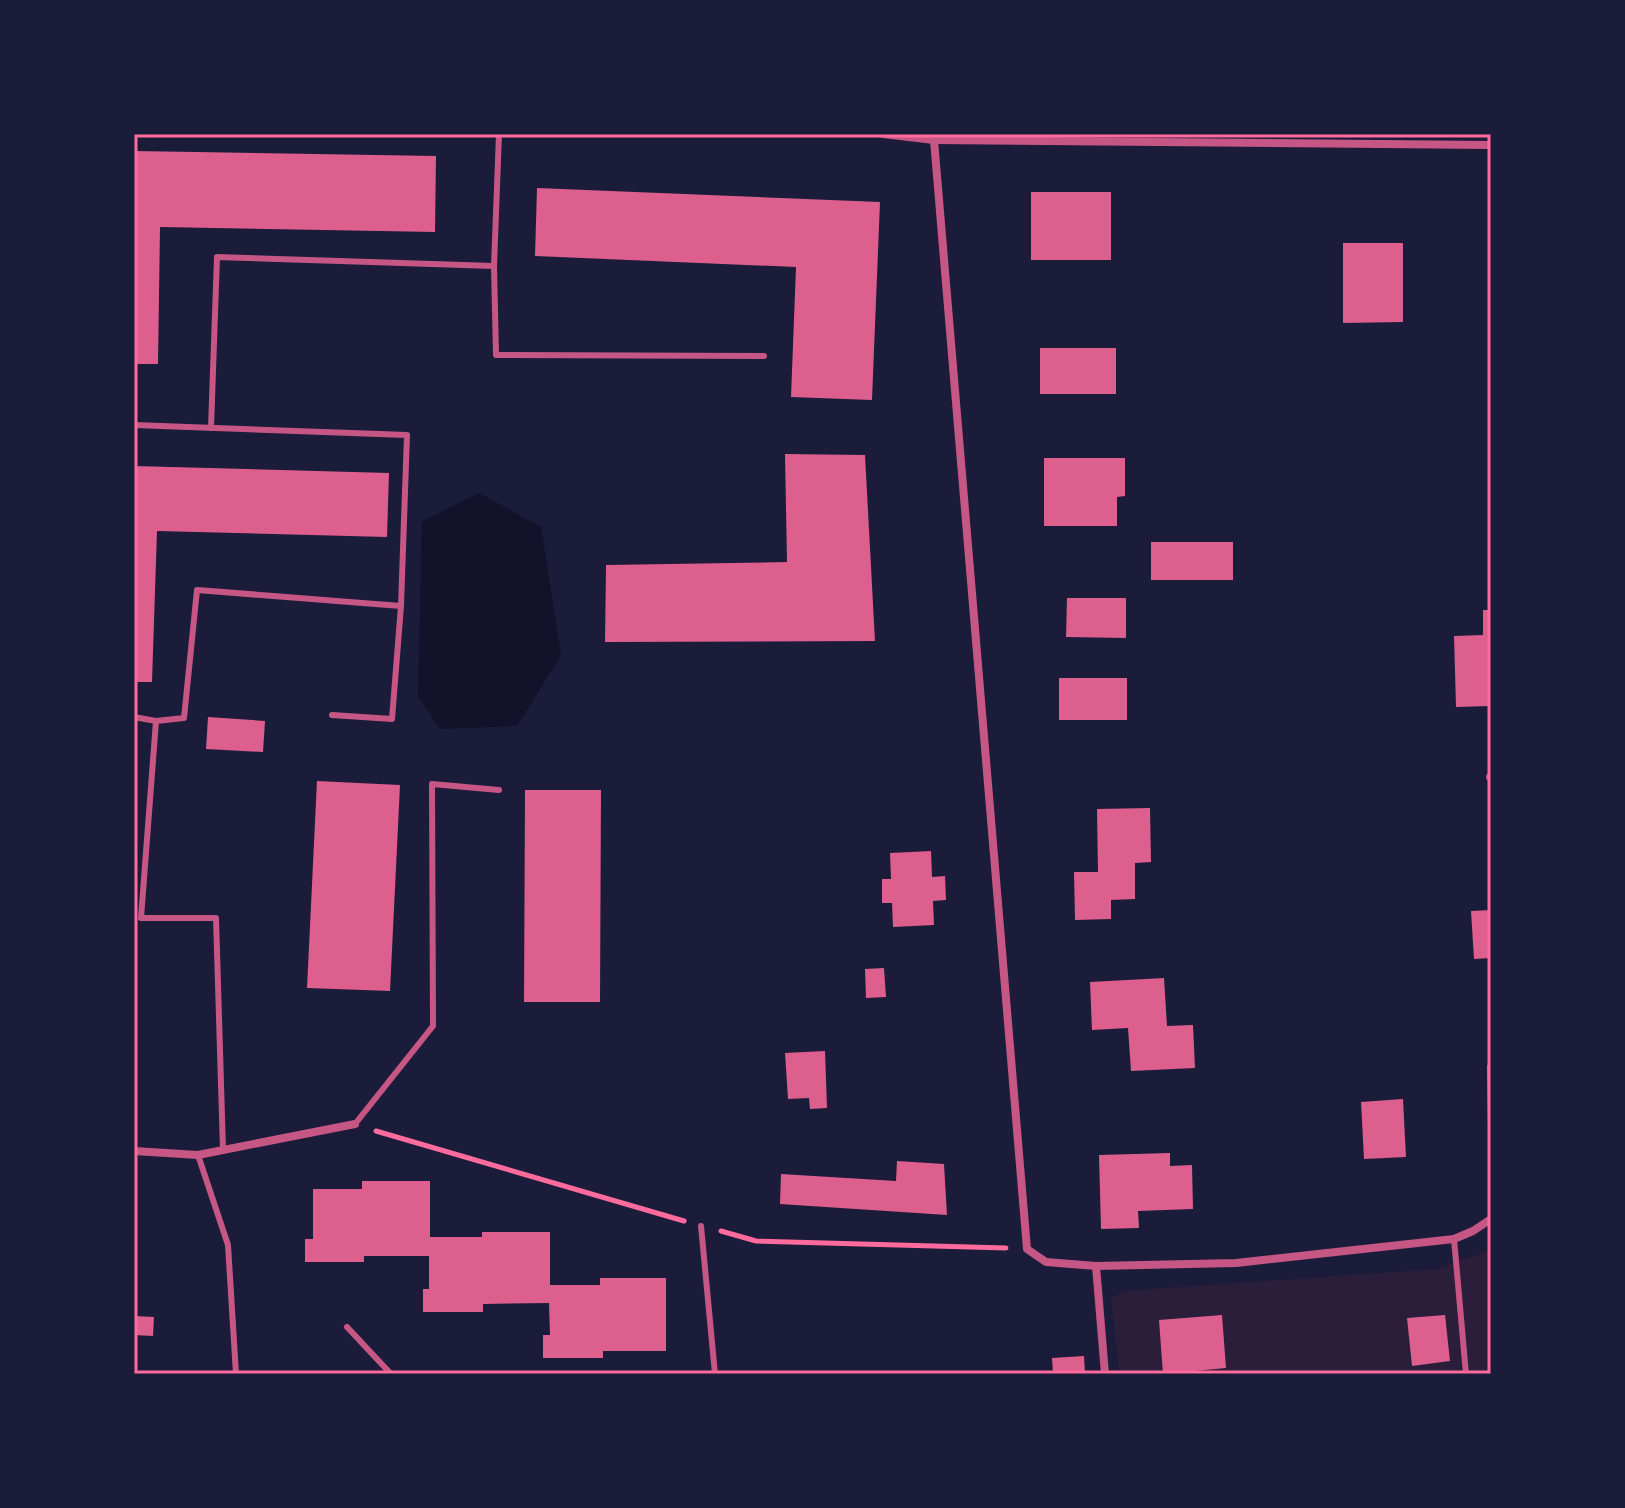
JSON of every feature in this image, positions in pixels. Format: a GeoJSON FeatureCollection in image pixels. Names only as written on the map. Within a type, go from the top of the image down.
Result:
{"type":"FeatureCollection","features":[{"type":"Feature","properties":{"kind":"street"},"geometry":{"type":"LineString","coordinates":[[883,134],[934,140],[1491,145]]}},
{"type":"Feature","properties":{"kind":"street"},"geometry":{"type":"LineString","coordinates":[[934,140],[1027,1249],[1046,1262],[1096,1266],[1236,1263],[1454,1239],[1491,1219]]}},
{"type":"Feature","properties":{"kind":"street"},"geometry":{"type":"LineString","coordinates":[[134,1151],[198,1155],[355,1124]]}},
{"type":"Feature","properties":{"kind":"street"},"geometry":{"type":"LineString","coordinates":[[1096,1266],[1105,1374]]}},
{"type":"Feature","properties":{"kind":"lane"},"geometry":{"type":"LineString","coordinates":[[499,134],[494,266],[496,355],[764,356]]}},
{"type":"Feature","properties":{"kind":"lane"},"geometry":{"type":"LineString","coordinates":[[211,428],[217,257],[494,266]]}},
{"type":"Feature","properties":{"kind":"lane"},"geometry":{"type":"LineString","coordinates":[[134,425],[407,435],[401,606],[392,719],[332,715]]}},
{"type":"Feature","properties":{"kind":"lane"},"geometry":{"type":"LineString","coordinates":[[134,717],[156,721],[184,718],[197,590],[401,606]]}},
{"type":"Feature","properties":{"kind":"lane"},"geometry":{"type":"LineString","coordinates":[[156,721],[141,918],[216,918],[223,1150]]}},
{"type":"Feature","properties":{"kind":"lane"},"geometry":{"type":"LineString","coordinates":[[355,1124],[433,1026],[432,784],[499,790]]}},
{"type":"Feature","properties":{"kind":"lane"},"geometry":{"type":"LineString","coordinates":[[198,1155],[228,1245],[236,1374]]}},
{"type":"Feature","properties":{"kind":"lane"},"geometry":{"type":"LineString","coordinates":[[701,1226],[715,1374]]}},
{"type":"Feature","properties":{"kind":"lane"},"geometry":{"type":"LineString","coordinates":[[1454,1239],[1466,1374]]}},
{"type":"Feature","properties":{"kind":"lane"},"geometry":{"type":"LineString","coordinates":[[347,1327],[391,1374]]}},
{"type":"Feature","properties":{"kind":"shaded area"},"geometry":{"type":"Polygon","coordinates":[[[479,493],[541,527],[561,655],[517,726],[440,729],[418,696],[422,522],[479,493]]]}},
{"type":"Feature","properties":{"kind":"shaded area"},"geometry":{"type":"Polygon","coordinates":[[[1491,1250],[1491,1374],[1119,1374],[1111,1299],[1123,1291],[1437,1269],[1491,1250]]]}},
{"type":"Feature","properties":{"kind":"building"},"geometry":{"type":"Polygon","coordinates":[[[134,151],[436,156],[435,232],[160,227],[158,364],[134,364],[134,151]]]}},
{"type":"Feature","properties":{"kind":"building"},"geometry":{"type":"Polygon","coordinates":[[[537,188],[880,202],[872,400],[791,397],[796,267],[535,256],[537,188]]]}},
{"type":"Feature","properties":{"kind":"building"},"geometry":{"type":"Polygon","coordinates":[[[1031,192],[1111,192],[1111,260],[1031,260],[1031,192]]]}},
{"type":"Feature","properties":{"kind":"building"},"geometry":{"type":"Polygon","coordinates":[[[1343,243],[1403,243],[1403,322],[1343,323],[1343,243]]]}},
{"type":"Feature","properties":{"kind":"building"},"geometry":{"type":"Polygon","coordinates":[[[1040,348],[1116,348],[1116,394],[1040,394],[1040,348]]]}},
{"type":"Feature","properties":{"kind":"building"},"geometry":{"type":"Polygon","coordinates":[[[785,454],[865,455],[875,641],[605,642],[606,565],[787,562],[785,454]]]}},
{"type":"Feature","properties":{"kind":"building"},"geometry":{"type":"Polygon","coordinates":[[[1044,458],[1125,458],[1125,496],[1117,497],[1117,526],[1044,526],[1044,458]]]}},
{"type":"Feature","properties":{"kind":"building"},"geometry":{"type":"Polygon","coordinates":[[[134,466],[389,473],[387,537],[157,531],[152,682],[134,682],[134,466]]]}},
{"type":"Feature","properties":{"kind":"building"},"geometry":{"type":"Polygon","coordinates":[[[1151,542],[1233,542],[1233,580],[1151,580],[1151,542]]]}},
{"type":"Feature","properties":{"kind":"building"},"geometry":{"type":"Polygon","coordinates":[[[1067,598],[1126,598],[1126,638],[1066,637],[1067,598]]]}},
{"type":"Feature","properties":{"kind":"building"},"geometry":{"type":"Polygon","coordinates":[[[1483,610],[1491,610],[1491,706],[1456,707],[1454,636],[1483,635],[1483,610]]]}},
{"type":"Feature","properties":{"kind":"building"},"geometry":{"type":"Polygon","coordinates":[[[1059,678],[1127,678],[1127,720],[1059,720],[1059,678]]]}},
{"type":"Feature","properties":{"kind":"building"},"geometry":{"type":"Polygon","coordinates":[[[208,717],[265,721],[263,752],[206,749],[208,717]]]}},
{"type":"Feature","properties":{"kind":"building"},"geometry":{"type":"Polygon","coordinates":[[[317,781],[400,785],[390,991],[307,988],[317,781]]]}},
{"type":"Feature","properties":{"kind":"building"},"geometry":{"type":"Polygon","coordinates":[[[525,790],[601,790],[600,1002],[524,1002],[525,790]]]}},
{"type":"Feature","properties":{"kind":"building"},"geometry":{"type":"Polygon","coordinates":[[[1150,808],[1151,862],[1135,863],[1135,899],[1111,900],[1111,919],[1075,920],[1074,872],[1098,872],[1097,809],[1150,808]]]}},
{"type":"Feature","properties":{"kind":"building"},"geometry":{"type":"Polygon","coordinates":[[[931,851],[932,877],[945,876],[946,900],[933,901],[934,925],[893,927],[892,903],[882,903],[882,879],[891,879],[890,853],[931,851]]]}},
{"type":"Feature","properties":{"kind":"building"},"geometry":{"type":"Polygon","coordinates":[[[1491,910],[1491,958],[1474,959],[1471,911],[1491,910]]]}},
{"type":"Feature","properties":{"kind":"building"},"geometry":{"type":"Polygon","coordinates":[[[884,968],[886,997],[866,998],[865,969],[884,968]]]}},
{"type":"Feature","properties":{"kind":"building"},"geometry":{"type":"Polygon","coordinates":[[[1164,978],[1167,1026],[1193,1025],[1195,1068],[1131,1071],[1128,1028],[1092,1030],[1090,982],[1164,978]]]}},
{"type":"Feature","properties":{"kind":"building"},"geometry":{"type":"Polygon","coordinates":[[[825,1051],[827,1108],[810,1109],[809,1098],[788,1099],[785,1053],[825,1051]]]}},
{"type":"Feature","properties":{"kind":"building"},"geometry":{"type":"Polygon","coordinates":[[[1487,1065],[1491,1065],[1491,1124],[1488,1124],[1487,1065]]]}},
{"type":"Feature","properties":{"kind":"building"},"geometry":{"type":"Polygon","coordinates":[[[1403,1099],[1406,1157],[1364,1159],[1361,1102],[1403,1099]]]}},
{"type":"Feature","properties":{"kind":"building"},"geometry":{"type":"Polygon","coordinates":[[[1170,1153],[1170,1166],[1192,1165],[1193,1209],[1138,1211],[1139,1228],[1101,1229],[1099,1155],[1170,1153]]]}},
{"type":"Feature","properties":{"kind":"building"},"geometry":{"type":"Polygon","coordinates":[[[897,1161],[944,1164],[947,1215],[780,1204],[781,1174],[896,1181],[897,1161]]]}},
{"type":"Feature","properties":{"kind":"building"},"geometry":{"type":"Polygon","coordinates":[[[362,1181],[430,1181],[430,1237],[482,1237],[482,1232],[550,1232],[550,1285],[600,1285],[600,1278],[666,1278],[666,1351],[603,1351],[603,1358],[543,1358],[543,1335],[550,1335],[549,1303],[483,1304],[483,1312],[423,1312],[423,1289],[429,1289],[429,1256],[364,1256],[364,1262],[305,1262],[305,1239],[313,1239],[313,1189],[362,1189],[362,1181]]]}},
{"type":"Feature","properties":{"kind":"building"},"geometry":{"type":"Polygon","coordinates":[[[1222,1315],[1226,1368],[1163,1374],[1159,1320],[1222,1315]]]}},
{"type":"Feature","properties":{"kind":"building"},"geometry":{"type":"Polygon","coordinates":[[[1445,1315],[1450,1361],[1412,1366],[1407,1318],[1445,1315]]]}},
{"type":"Feature","properties":{"kind":"building"},"geometry":{"type":"Polygon","coordinates":[[[134,1316],[154,1317],[153,1336],[134,1335],[134,1316]]]}},
{"type":"Feature","properties":{"kind":"building"},"geometry":{"type":"Polygon","coordinates":[[[1084,1356],[1085,1374],[1053,1374],[1052,1358],[1084,1356]]]}}]}
